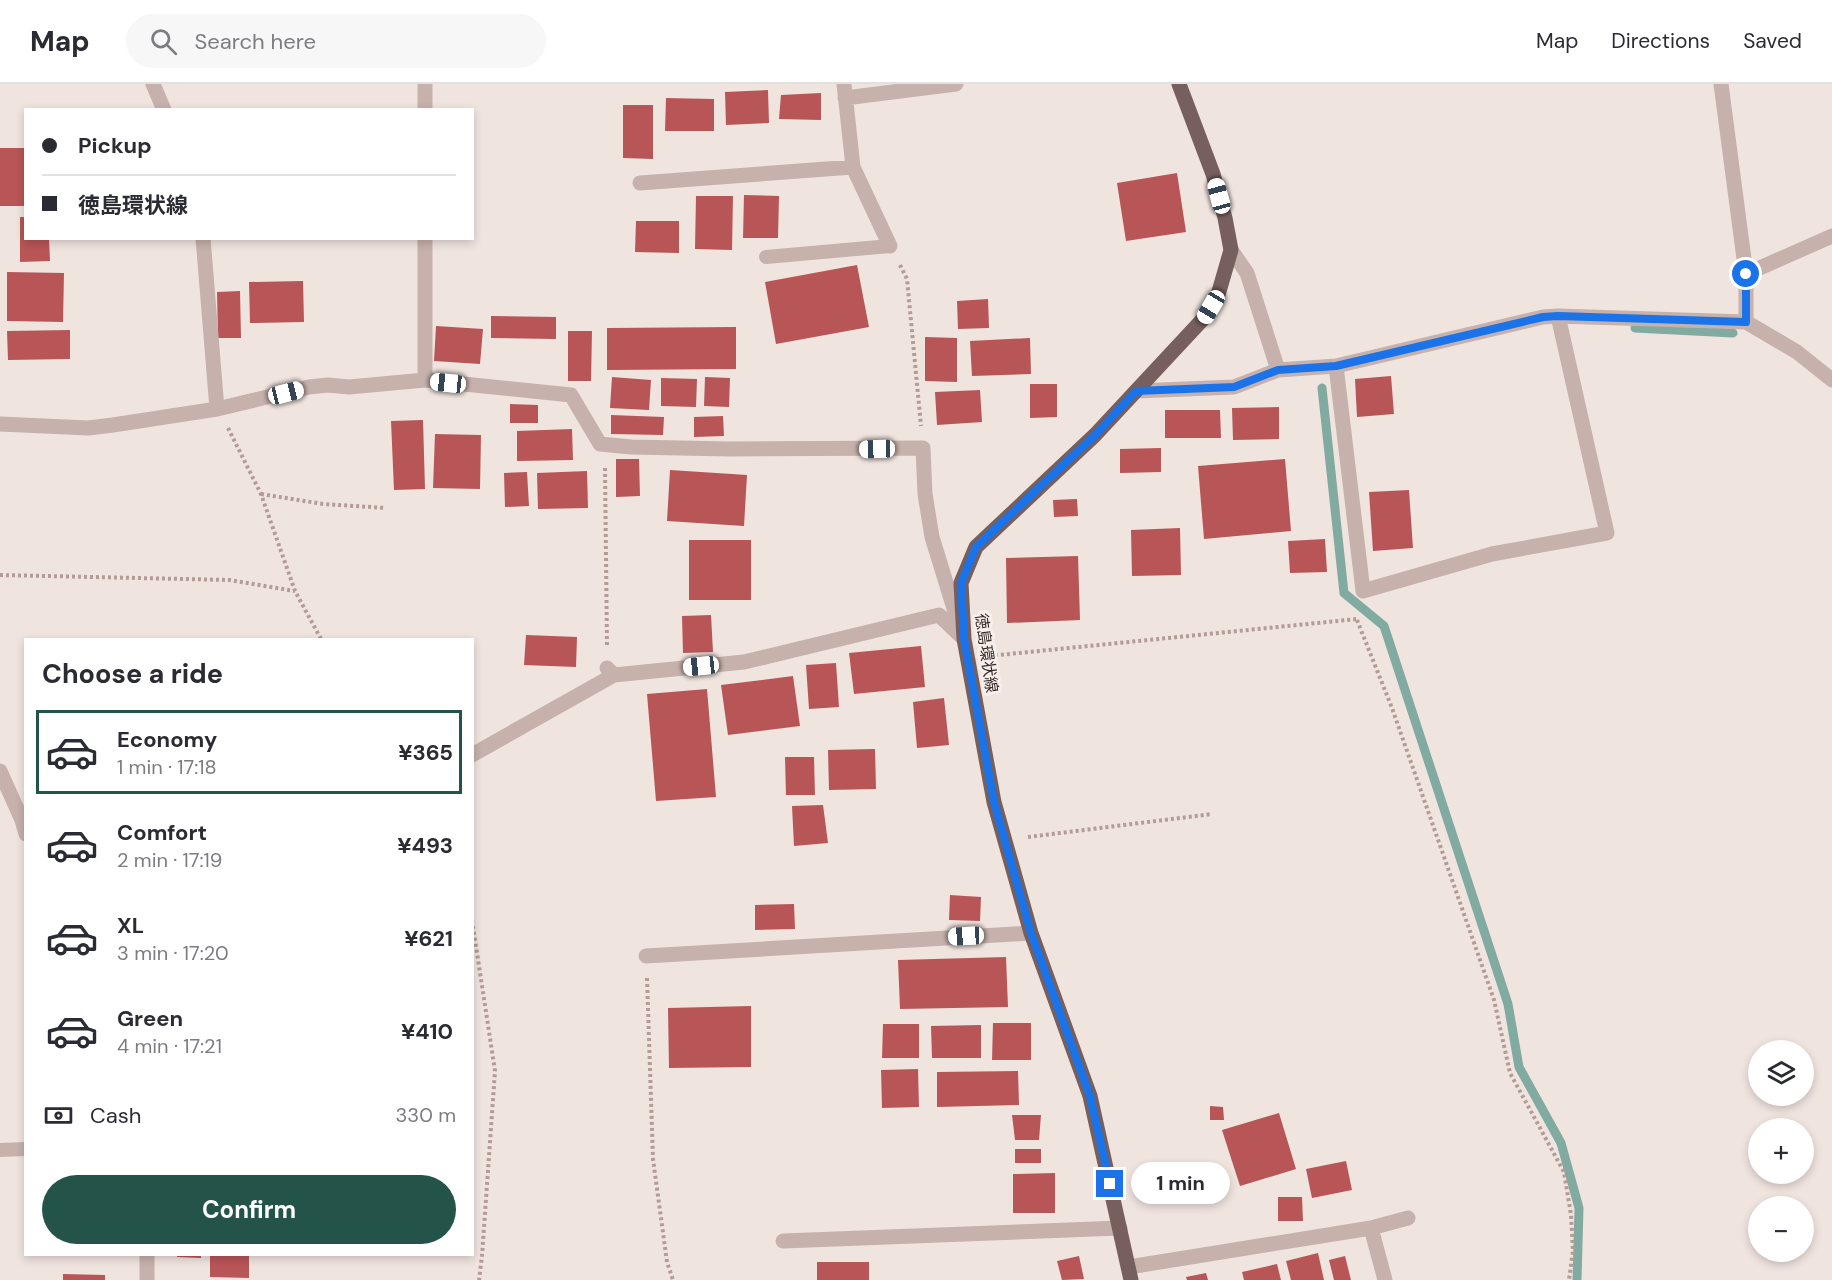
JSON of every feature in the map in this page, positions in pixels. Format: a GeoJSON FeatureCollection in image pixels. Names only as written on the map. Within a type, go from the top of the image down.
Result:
{"type":"FeatureCollection","features":[{"type":"Feature","properties":{"kind":"main road","name":"徳島環状線"},"geometry":{"type":"LineString","coordinates":[[1130,1274],[1090,1096],[1031,933],[994,802],[964,639],[961,583],[976,547],[1082,447],[1136,391],[1204,318],[1218,295],[1231,250],[1213,174],[1179,84]]}},
{"type":"Feature","properties":{"kind":"street"},"geometry":{"type":"LineString","coordinates":[[153,84],[163,108]]}},
{"type":"Feature","properties":{"kind":"street"},"geometry":{"type":"LineString","coordinates":[[425,84],[425,108]]}},
{"type":"Feature","properties":{"kind":"street"},"geometry":{"type":"LineString","coordinates":[[890,246],[853,167],[844,91],[956,84]]}},
{"type":"Feature","properties":{"kind":"street"},"geometry":{"type":"LineString","coordinates":[[1721,84],[1746,274],[1746,322]]}},
{"type":"Feature","properties":{"kind":"street"},"geometry":{"type":"LineString","coordinates":[[640,183],[853,167]]}},
{"type":"Feature","properties":{"kind":"street"},"geometry":{"type":"LineString","coordinates":[[1746,274],[1832,236]]}},
{"type":"Feature","properties":{"kind":"street"},"geometry":{"type":"LineString","coordinates":[[203,240],[217,409]]}},
{"type":"Feature","properties":{"kind":"street"},"geometry":{"type":"LineString","coordinates":[[425,240],[425,380]]}},
{"type":"Feature","properties":{"kind":"street"},"geometry":{"type":"LineString","coordinates":[[1231,250],[1247,273],[1278,370]]}},
{"type":"Feature","properties":{"kind":"street"},"geometry":{"type":"LineString","coordinates":[[1336,366],[1363,591],[1492,554],[1607,533],[1558,316]]}},
{"type":"Feature","properties":{"kind":"street"},"geometry":{"type":"LineString","coordinates":[[1136,391],[1234,387],[1278,370],[1336,366],[1543,317],[1558,316],[1746,322],[1797,352],[1832,380]]}},
{"type":"Feature","properties":{"kind":"street"},"geometry":{"type":"LineString","coordinates":[[0,424],[88,428],[217,409],[309,387],[328,385],[350,387],[425,380],[571,395],[602,448],[742,450],[923,448],[932,537],[964,639]]}},
{"type":"Feature","properties":{"kind":"street"},"geometry":{"type":"LineString","coordinates":[[474,754],[611,672],[744,662],[939,615],[964,639]]}},
{"type":"Feature","properties":{"kind":"street"},"geometry":{"type":"LineString","coordinates":[[0,771],[24,827]]}},
{"type":"Feature","properties":{"kind":"street"},"geometry":{"type":"LineString","coordinates":[[646,956],[1031,933]]}},
{"type":"Feature","properties":{"kind":"street"},"geometry":{"type":"LineString","coordinates":[[1130,1274],[1371,1228],[1408,1218]]}},
{"type":"Feature","properties":{"kind":"street"},"geometry":{"type":"LineString","coordinates":[[783,1241],[1120,1228]]}},
{"type":"Feature","properties":{"kind":"street"},"geometry":{"type":"LineString","coordinates":[[1371,1228],[1385,1280]]}},
{"type":"Feature","properties":{"kind":"street"},"geometry":{"type":"LineString","coordinates":[[147,1256],[147,1280]]}},
{"type":"Feature","properties":{"kind":"lane"},"geometry":{"type":"LineString","coordinates":[[766,257],[890,246]]}},
{"type":"Feature","properties":{"kind":"lane"},"geometry":{"type":"LineString","coordinates":[[0,1150],[24,1149]]}},
{"type":"Feature","properties":{"kind":"path"},"geometry":{"type":"LineString","coordinates":[[890,246],[908,279],[923,448]]}},
{"type":"Feature","properties":{"kind":"path"},"geometry":{"type":"LineString","coordinates":[[217,409],[261,494],[295,591],[320,638]]}},
{"type":"Feature","properties":{"kind":"path"},"geometry":{"type":"LineString","coordinates":[[602,448],[611,672]]}},
{"type":"Feature","properties":{"kind":"path"},"geometry":{"type":"LineString","coordinates":[[261,494],[323,504],[386,508]]}},
{"type":"Feature","properties":{"kind":"path"},"geometry":{"type":"LineString","coordinates":[[0,575],[230,580],[295,591]]}},
{"type":"Feature","properties":{"kind":"path"},"geometry":{"type":"LineString","coordinates":[[1358,614],[1357,620],[1392,708],[1494,1000],[1510,1073],[1564,1172],[1573,1251],[1569,1280]]}},
{"type":"Feature","properties":{"kind":"path"},"geometry":{"type":"LineString","coordinates":[[968,658],[1357,620]]}},
{"type":"Feature","properties":{"kind":"path"},"geometry":{"type":"LineString","coordinates":[[1005,840],[1212,814]]}},
{"type":"Feature","properties":{"kind":"path"},"geometry":{"type":"LineString","coordinates":[[474,933],[495,1071],[482,1256],[478,1280]]}},
{"type":"Feature","properties":{"kind":"path"},"geometry":{"type":"LineString","coordinates":[[646,956],[653,1159],[667,1262],[673,1280]]}},
{"type":"Feature","properties":{"kind":"building"},"geometry":{"type":"Polygon","coordinates":[[[768,90],[769,123],[726,125],[725,92],[768,90]]]}},
{"type":"Feature","properties":{"kind":"building"},"geometry":{"type":"Polygon","coordinates":[[[821,93],[821,120],[779,119],[781,95],[821,93]]]}},
{"type":"Feature","properties":{"kind":"building"},"geometry":{"type":"Polygon","coordinates":[[[666,98],[714,99],[714,131],[665,131],[666,98]]]}},
{"type":"Feature","properties":{"kind":"building"},"geometry":{"type":"Polygon","coordinates":[[[623,105],[653,105],[653,159],[623,158],[623,105]]]}},
{"type":"Feature","properties":{"kind":"building"},"geometry":{"type":"Polygon","coordinates":[[[0,148],[24,148],[24,206],[0,206],[0,148]]]}},
{"type":"Feature","properties":{"kind":"building"},"geometry":{"type":"Polygon","coordinates":[[[1177,173],[1186,232],[1126,241],[1117,183],[1177,173]]]}},
{"type":"Feature","properties":{"kind":"building"},"geometry":{"type":"Polygon","coordinates":[[[744,195],[779,196],[778,238],[743,238],[744,195]]]}},
{"type":"Feature","properties":{"kind":"building"},"geometry":{"type":"Polygon","coordinates":[[[696,196],[733,196],[732,250],[695,249],[696,196]]]}},
{"type":"Feature","properties":{"kind":"building"},"geometry":{"type":"Polygon","coordinates":[[[20,217],[24,217],[24,240],[49,240],[50,261],[20,262],[20,217]]]}},
{"type":"Feature","properties":{"kind":"building"},"geometry":{"type":"Polygon","coordinates":[[[636,221],[679,221],[679,253],[635,252],[636,221]]]}},
{"type":"Feature","properties":{"kind":"building"},"geometry":{"type":"Polygon","coordinates":[[[857,265],[869,327],[776,344],[765,282],[857,265]]]}},
{"type":"Feature","properties":{"kind":"building"},"geometry":{"type":"Polygon","coordinates":[[[7,272],[64,273],[63,322],[7,321],[7,272]]]}},
{"type":"Feature","properties":{"kind":"building"},"geometry":{"type":"Polygon","coordinates":[[[303,281],[304,322],[250,323],[249,282],[303,281]]]}},
{"type":"Feature","properties":{"kind":"building"},"geometry":{"type":"Polygon","coordinates":[[[240,291],[241,338],[218,338],[217,292],[240,291]]]}},
{"type":"Feature","properties":{"kind":"building"},"geometry":{"type":"Polygon","coordinates":[[[988,299],[989,328],[958,329],[957,301],[988,299]]]}},
{"type":"Feature","properties":{"kind":"building"},"geometry":{"type":"Polygon","coordinates":[[[491,316],[556,317],[556,339],[491,338],[491,316]]]}},
{"type":"Feature","properties":{"kind":"building"},"geometry":{"type":"Polygon","coordinates":[[[436,326],[483,329],[480,364],[434,361],[436,326]]]}},
{"type":"Feature","properties":{"kind":"building"},"geometry":{"type":"Polygon","coordinates":[[[736,327],[736,369],[607,370],[607,328],[736,327]]]}},
{"type":"Feature","properties":{"kind":"building"},"geometry":{"type":"Polygon","coordinates":[[[70,330],[70,359],[8,360],[7,331],[70,330]]]}},
{"type":"Feature","properties":{"kind":"building"},"geometry":{"type":"Polygon","coordinates":[[[568,331],[592,331],[591,381],[568,381],[568,331]]]}},
{"type":"Feature","properties":{"kind":"building"},"geometry":{"type":"Polygon","coordinates":[[[925,337],[957,338],[957,382],[925,381],[925,337]]]}},
{"type":"Feature","properties":{"kind":"building"},"geometry":{"type":"Polygon","coordinates":[[[1030,338],[1031,374],[972,376],[970,341],[1030,338]]]}},
{"type":"Feature","properties":{"kind":"building"},"geometry":{"type":"Polygon","coordinates":[[[1391,376],[1394,414],[1357,417],[1355,379],[1391,376]]]}},
{"type":"Feature","properties":{"kind":"building"},"geometry":{"type":"Polygon","coordinates":[[[612,377],[651,380],[649,410],[610,408],[612,377]]]}},
{"type":"Feature","properties":{"kind":"building"},"geometry":{"type":"Polygon","coordinates":[[[705,377],[730,378],[729,407],[704,406],[705,377]]]}},
{"type":"Feature","properties":{"kind":"building"},"geometry":{"type":"Polygon","coordinates":[[[661,378],[697,379],[696,407],[661,406],[661,378]]]}},
{"type":"Feature","properties":{"kind":"building"},"geometry":{"type":"Polygon","coordinates":[[[1030,384],[1057,384],[1057,417],[1030,418],[1030,384]]]}},
{"type":"Feature","properties":{"kind":"building"},"geometry":{"type":"Polygon","coordinates":[[[980,390],[982,422],[937,425],[935,392],[980,390]]]}},
{"type":"Feature","properties":{"kind":"building"},"geometry":{"type":"Polygon","coordinates":[[[510,404],[538,405],[538,423],[510,423],[510,404]]]}},
{"type":"Feature","properties":{"kind":"building"},"geometry":{"type":"Polygon","coordinates":[[[1279,407],[1279,439],[1233,440],[1232,408],[1279,407]]]}},
{"type":"Feature","properties":{"kind":"building"},"geometry":{"type":"Polygon","coordinates":[[[1165,410],[1220,410],[1221,438],[1165,438],[1165,410]]]}},
{"type":"Feature","properties":{"kind":"building"},"geometry":{"type":"Polygon","coordinates":[[[611,415],[664,417],[663,435],[611,434],[611,415]]]}},
{"type":"Feature","properties":{"kind":"building"},"geometry":{"type":"Polygon","coordinates":[[[723,416],[724,436],[694,437],[694,417],[723,416]]]}},
{"type":"Feature","properties":{"kind":"building"},"geometry":{"type":"Polygon","coordinates":[[[423,420],[425,489],[394,490],[391,421],[423,420]]]}},
{"type":"Feature","properties":{"kind":"building"},"geometry":{"type":"Polygon","coordinates":[[[572,429],[573,460],[517,461],[517,431],[572,429]]]}},
{"type":"Feature","properties":{"kind":"building"},"geometry":{"type":"Polygon","coordinates":[[[435,434],[481,435],[480,489],[433,488],[435,434]]]}},
{"type":"Feature","properties":{"kind":"building"},"geometry":{"type":"Polygon","coordinates":[[[1161,448],[1161,472],[1120,473],[1120,449],[1161,448]]]}},
{"type":"Feature","properties":{"kind":"building"},"geometry":{"type":"Polygon","coordinates":[[[616,459],[639,459],[640,496],[616,497],[616,459]]]}},
{"type":"Feature","properties":{"kind":"building"},"geometry":{"type":"Polygon","coordinates":[[[1285,459],[1291,531],[1204,539],[1198,466],[1285,459]]]}},
{"type":"Feature","properties":{"kind":"building"},"geometry":{"type":"Polygon","coordinates":[[[670,470],[747,475],[744,526],[667,521],[670,470]]]}},
{"type":"Feature","properties":{"kind":"building"},"geometry":{"type":"Polygon","coordinates":[[[587,471],[588,508],[538,509],[537,473],[587,471]]]}},
{"type":"Feature","properties":{"kind":"building"},"geometry":{"type":"Polygon","coordinates":[[[527,472],[529,506],[505,507],[504,473],[527,472]]]}},
{"type":"Feature","properties":{"kind":"building"},"geometry":{"type":"Polygon","coordinates":[[[1409,490],[1413,548],[1373,551],[1369,492],[1409,490]]]}},
{"type":"Feature","properties":{"kind":"building"},"geometry":{"type":"Polygon","coordinates":[[[1077,499],[1078,516],[1054,517],[1053,500],[1077,499]]]}},
{"type":"Feature","properties":{"kind":"building"},"geometry":{"type":"Polygon","coordinates":[[[1180,528],[1181,575],[1132,576],[1131,530],[1180,528]]]}},
{"type":"Feature","properties":{"kind":"building"},"geometry":{"type":"Polygon","coordinates":[[[1325,539],[1327,572],[1290,573],[1288,541],[1325,539]]]}},
{"type":"Feature","properties":{"kind":"building"},"geometry":{"type":"Polygon","coordinates":[[[689,540],[751,540],[751,600],[689,600],[689,540]]]}},
{"type":"Feature","properties":{"kind":"building"},"geometry":{"type":"Polygon","coordinates":[[[1078,556],[1080,620],[1007,623],[1006,558],[1078,556]]]}},
{"type":"Feature","properties":{"kind":"building"},"geometry":{"type":"Polygon","coordinates":[[[711,615],[713,652],[683,653],[682,616],[711,615]]]}},
{"type":"Feature","properties":{"kind":"building"},"geometry":{"type":"Polygon","coordinates":[[[526,635],[577,637],[576,667],[524,665],[526,635]]]}},
{"type":"Feature","properties":{"kind":"building"},"geometry":{"type":"Polygon","coordinates":[[[921,646],[925,687],[854,694],[849,653],[921,646]]]}},
{"type":"Feature","properties":{"kind":"building"},"geometry":{"type":"Polygon","coordinates":[[[836,663],[839,707],[809,709],[806,665],[836,663]]]}},
{"type":"Feature","properties":{"kind":"building"},"geometry":{"type":"Polygon","coordinates":[[[793,676],[800,726],[728,735],[721,685],[793,676]]]}},
{"type":"Feature","properties":{"kind":"building"},"geometry":{"type":"Polygon","coordinates":[[[707,689],[716,797],[656,801],[647,694],[707,689]]]}},
{"type":"Feature","properties":{"kind":"building"},"geometry":{"type":"Polygon","coordinates":[[[944,698],[949,745],[917,748],[913,702],[944,698]]]}},
{"type":"Feature","properties":{"kind":"building"},"geometry":{"type":"Polygon","coordinates":[[[875,749],[876,789],[829,790],[828,750],[875,749]]]}},
{"type":"Feature","properties":{"kind":"building"},"geometry":{"type":"Polygon","coordinates":[[[785,757],[814,757],[815,795],[786,795],[785,757]]]}},
{"type":"Feature","properties":{"kind":"building"},"geometry":{"type":"Polygon","coordinates":[[[823,805],[828,843],[794,846],[792,806],[823,805]]]}},
{"type":"Feature","properties":{"kind":"building"},"geometry":{"type":"Polygon","coordinates":[[[950,895],[981,897],[980,921],[949,920],[950,895]]]}},
{"type":"Feature","properties":{"kind":"building"},"geometry":{"type":"Polygon","coordinates":[[[794,904],[795,929],[755,930],[755,905],[794,904]]]}},
{"type":"Feature","properties":{"kind":"building"},"geometry":{"type":"Polygon","coordinates":[[[1006,957],[1008,1007],[900,1009],[898,960],[1006,957]]]}},
{"type":"Feature","properties":{"kind":"building"},"geometry":{"type":"Polygon","coordinates":[[[751,1006],[751,1067],[669,1068],[668,1008],[751,1006]]]}},
{"type":"Feature","properties":{"kind":"building"},"geometry":{"type":"Polygon","coordinates":[[[993,1023],[1031,1023],[1031,1060],[992,1060],[993,1023]]]}},
{"type":"Feature","properties":{"kind":"building"},"geometry":{"type":"Polygon","coordinates":[[[883,1024],[919,1024],[919,1058],[882,1058],[883,1024]]]}},
{"type":"Feature","properties":{"kind":"building"},"geometry":{"type":"Polygon","coordinates":[[[981,1025],[981,1058],[932,1058],[931,1026],[981,1025]]]}},
{"type":"Feature","properties":{"kind":"building"},"geometry":{"type":"Polygon","coordinates":[[[918,1069],[919,1107],[882,1108],[881,1070],[918,1069]]]}},
{"type":"Feature","properties":{"kind":"building"},"geometry":{"type":"Polygon","coordinates":[[[1018,1071],[1019,1105],[937,1107],[937,1072],[1018,1071]]]}},
{"type":"Feature","properties":{"kind":"building"},"geometry":{"type":"Polygon","coordinates":[[[1210,1106],[1223,1107],[1224,1120],[1210,1120],[1210,1106]]]}},
{"type":"Feature","properties":{"kind":"building"},"geometry":{"type":"Polygon","coordinates":[[[1279,1113],[1296,1169],[1240,1186],[1222,1130],[1279,1113]]]}},
{"type":"Feature","properties":{"kind":"building"},"geometry":{"type":"Polygon","coordinates":[[[1012,1115],[1041,1115],[1039,1140],[1015,1140],[1012,1115]]]}},
{"type":"Feature","properties":{"kind":"building"},"geometry":{"type":"Polygon","coordinates":[[[1015,1149],[1041,1149],[1041,1163],[1015,1163],[1015,1149]]]}},
{"type":"Feature","properties":{"kind":"building"},"geometry":{"type":"Polygon","coordinates":[[[1346,1161],[1352,1190],[1312,1198],[1306,1169],[1346,1161]]]}},
{"type":"Feature","properties":{"kind":"building"},"geometry":{"type":"Polygon","coordinates":[[[1055,1173],[1055,1213],[1013,1213],[1013,1174],[1055,1173]]]}},
{"type":"Feature","properties":{"kind":"building"},"geometry":{"type":"Polygon","coordinates":[[[1278,1197],[1302,1197],[1303,1221],[1278,1221],[1278,1197]]]}},
{"type":"Feature","properties":{"kind":"building"},"geometry":{"type":"Polygon","coordinates":[[[1318,1253],[1324,1280],[1291,1280],[1286,1261],[1318,1253]]]}},
{"type":"Feature","properties":{"kind":"building"},"geometry":{"type":"Polygon","coordinates":[[[201,1256],[201,1258],[177,1257],[201,1256]]]}},
{"type":"Feature","properties":{"kind":"building"},"geometry":{"type":"Polygon","coordinates":[[[210,1256],[249,1256],[249,1278],[210,1277],[210,1256]]]}},
{"type":"Feature","properties":{"kind":"building"},"geometry":{"type":"Polygon","coordinates":[[[1079,1256],[1084,1279],[1062,1280],[1057,1261],[1079,1256]]]}},
{"type":"Feature","properties":{"kind":"building"},"geometry":{"type":"Polygon","coordinates":[[[1345,1256],[1351,1280],[1334,1280],[1329,1260],[1345,1256]]]}},
{"type":"Feature","properties":{"kind":"building"},"geometry":{"type":"Polygon","coordinates":[[[817,1262],[869,1262],[869,1280],[817,1280],[817,1262]]]}},
{"type":"Feature","properties":{"kind":"building"},"geometry":{"type":"Polygon","coordinates":[[[1277,1264],[1281,1280],[1244,1280],[1242,1272],[1277,1264]]]}},
{"type":"Feature","properties":{"kind":"building"},"geometry":{"type":"Polygon","coordinates":[[[1206,1273],[1208,1280],[1187,1280],[1186,1277],[1206,1273]]]}},
{"type":"Feature","properties":{"kind":"building"},"geometry":{"type":"Polygon","coordinates":[[[63,1274],[105,1275],[105,1280],[63,1280],[63,1274]]]}},
{"type":"Feature","properties":{"kind":"waterway"},"geometry":{"type":"LineString","coordinates":[[1635,328],[1733,333]]}},
{"type":"Feature","properties":{"kind":"waterway"},"geometry":{"type":"LineString","coordinates":[[1322,388],[1344,593],[1384,626],[1508,1004],[1519,1067],[1561,1143],[1579,1208],[1577,1280]]}},
{"type":"Feature","properties":{"kind":"route"},"geometry":{"type":"LineString","coordinates":[[1110,1184],[1090,1096],[1031,933],[994,802],[964,639],[961,583],[976,547],[1095,435],[1136,391],[1234,387],[1278,370],[1336,366],[1543,317],[1746,322],[1746,274]]}}]}
